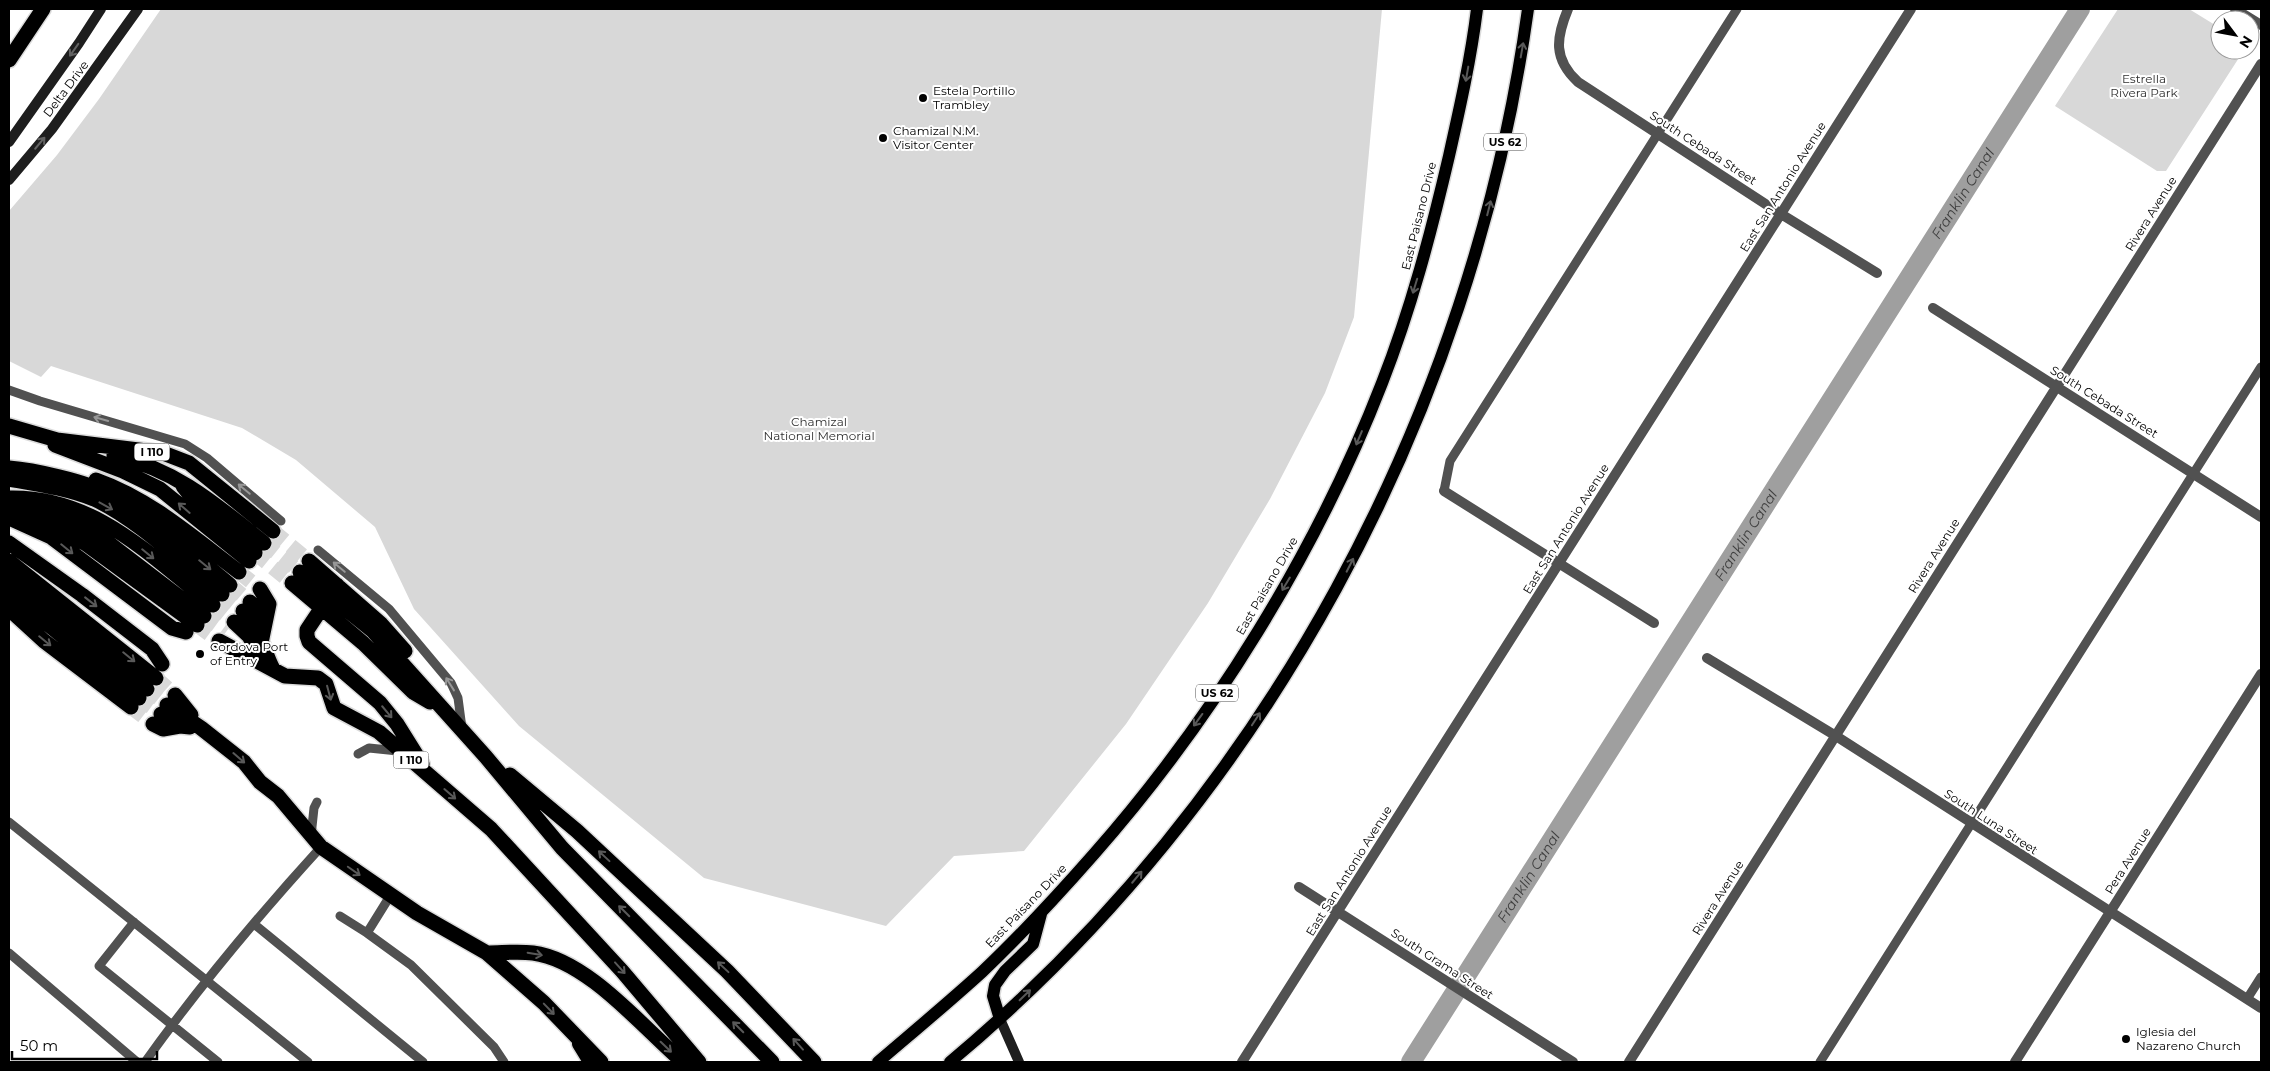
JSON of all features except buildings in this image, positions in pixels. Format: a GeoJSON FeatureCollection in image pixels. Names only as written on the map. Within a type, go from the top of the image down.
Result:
{"type":"FeatureCollection","features":[{"type":"Feature","properties":{"kind":"highway"},"geometry":{"type":"LineString","coordinates":[[9,60],[44,9]]}},
{"type":"Feature","properties":{"kind":"highway","name":"I 110"},"geometry":{"type":"LineString","coordinates":[[14,428],[70,452],[146,480],[260,547]]}},
{"type":"Feature","properties":{"kind":"highway","name":"I 110"},"geometry":{"type":"LineString","coordinates":[[14,428],[130,459],[179,479],[201,493],[260,547]]}},
{"type":"Feature","properties":{"kind":"highway","name":"I 110"},"geometry":{"type":"LineString","coordinates":[[57,440],[163,453],[189,463],[260,547]]}},
{"type":"Feature","properties":{"kind":"highway"},"geometry":{"type":"LineString","coordinates":[[9,468],[58,477],[104,492],[129,506],[209,610]]}},
{"type":"Feature","properties":{"kind":"highway"},"geometry":{"type":"LineString","coordinates":[[58,477],[74,476],[96,479],[121,488],[170,520],[260,547]]}},
{"type":"Feature","properties":{"kind":"highway"},"geometry":{"type":"LineString","coordinates":[[9,479],[71,491],[94,500],[133,523],[209,610]]}},
{"type":"Feature","properties":{"kind":"highway"},"geometry":{"type":"LineString","coordinates":[[9,501],[59,516],[82,526],[209,610]]}},
{"type":"Feature","properties":{"kind":"highway"},"geometry":{"type":"LineString","coordinates":[[9,518],[51,537],[172,628],[209,610]]}},
{"type":"Feature","properties":{"kind":"highway"},"geometry":{"type":"LineString","coordinates":[[9,543],[82,595],[144,643],[152,650],[162,664]]}},
{"type":"Feature","properties":{"kind":"highway"},"geometry":{"type":"LineString","coordinates":[[9,561],[143,693]]}},
{"type":"Feature","properties":{"kind":"highway"},"geometry":{"type":"LineString","coordinates":[[301,571],[363,643],[412,692],[442,709]]}},
{"type":"Feature","properties":{"kind":"highway"},"geometry":{"type":"LineString","coordinates":[[301,571],[326,601],[381,624],[424,675],[442,709],[486,757],[562,848],[772,1062]]}},
{"type":"Feature","properties":{"kind":"highway"},"geometry":{"type":"LineString","coordinates":[[9,576],[143,693]]}},
{"type":"Feature","properties":{"kind":"highway"},"geometry":{"type":"LineString","coordinates":[[260,589],[269,604],[260,638]]}},
{"type":"Feature","properties":{"kind":"highway"},"geometry":{"type":"LineString","coordinates":[[9,593],[143,693]]}},
{"type":"Feature","properties":{"kind":"highway"},"geometry":{"type":"LineString","coordinates":[[326,601],[307,630],[306,636],[309,642],[389,713],[428,775]]}},
{"type":"Feature","properties":{"kind":"highway"},"geometry":{"type":"LineString","coordinates":[[9,609],[44,640],[143,693]]}},
{"type":"Feature","properties":{"kind":"highway"},"geometry":{"type":"LineString","coordinates":[[257,609],[260,638],[273,669],[256,649],[244,630],[234,621],[257,609]]}},
{"type":"Feature","properties":{"kind":"highway","name":"I 110"},"geometry":{"type":"LineString","coordinates":[[234,621],[245,654],[285,676],[318,678],[326,684],[334,708],[342,714],[369,725],[491,829],[622,971],[699,1062]]}},
{"type":"Feature","properties":{"kind":"highway"},"geometry":{"type":"LineString","coordinates":[[201,728],[180,726],[164,709],[201,728],[244,762],[260,782],[278,796],[316,842],[390,896],[487,953],[544,1003],[601,1062]]}},
{"type":"Feature","properties":{"kind":"highway"},"geometry":{"type":"LineString","coordinates":[[486,757],[563,819],[599,851],[727,971],[814,1062]]}},
{"type":"Feature","properties":{"kind":"highway"},"geometry":{"type":"LineString","coordinates":[[487,953],[533,953],[561,961],[596,984],[633,1015],[683,1062]]}},
{"type":"Feature","properties":{"kind":"main road","name":"Delta Drive"},"geometry":{"type":"LineString","coordinates":[[9,142],[101,9]]}},
{"type":"Feature","properties":{"kind":"main road","name":"Delta Drive"},"geometry":{"type":"LineString","coordinates":[[9,180],[64,113],[138,9]]}},
{"type":"Feature","properties":{"kind":"main road","name":"East Paisano Drive"},"geometry":{"type":"LineString","coordinates":[[878,1062],[982,972],[1042,911],[1136,804],[1231,672],[1294,570],[1352,454],[1382,383],[1408,310],[1430,240],[1464,89],[1477,9]]}},
{"type":"Feature","properties":{"kind":"main road","name":"US 62"},"geometry":{"type":"LineString","coordinates":[[950,1062],[1000,1019],[1061,960],[1134,880],[1190,811],[1244,739],[1306,642],[1346,574],[1374,519],[1415,427],[1450,337],[1482,234],[1506,137],[1528,9]]}},
{"type":"Feature","properties":{"kind":"main road"},"geometry":{"type":"LineString","coordinates":[[1019,1062],[1000,1019],[993,996],[995,986],[1005,971],[1033,944],[1042,911]]}},
{"type":"Feature","properties":{"kind":"main road"},"geometry":{"type":"LineString","coordinates":[[568,1029],[589,1062]]}},
{"type":"Feature","properties":{"kind":"street","name":"South Cebada Street"},"geometry":{"type":"LineString","coordinates":[[1568,9],[1563,20],[1558,46],[1560,60],[1567,71],[1578,82],[1781,214],[1877,273]]}},
{"type":"Feature","properties":{"kind":"street","name":"East San Antonio Avenue"},"geometry":{"type":"LineString","coordinates":[[1242,1062],[1911,9]]}},
{"type":"Feature","properties":{"kind":"street"},"geometry":{"type":"LineString","coordinates":[[2235,9],[2261,25]]}},
{"type":"Feature","properties":{"kind":"street","name":"Rivera Avenue"},"geometry":{"type":"LineString","coordinates":[[1629,1062],[2261,64]]}},
{"type":"Feature","properties":{"kind":"street","name":"South Cebada Street"},"geometry":{"type":"LineString","coordinates":[[1933,308],[2261,516]]}},
{"type":"Feature","properties":{"kind":"street"},"geometry":{"type":"LineString","coordinates":[[1444,491],[1654,623]]}},
{"type":"Feature","properties":{"kind":"street","name":"South Luna Street"},"geometry":{"type":"LineString","coordinates":[[1707,658],[1836,736],[2261,1008]]}},
{"type":"Feature","properties":{"kind":"street","name":"Pera Avenue"},"geometry":{"type":"LineString","coordinates":[[2015,1062],[2261,674]]}},
{"type":"Feature","properties":{"kind":"street","name":"South Grama Street"},"geometry":{"type":"LineString","coordinates":[[1299,887],[1573,1062]]}},
{"type":"Feature","properties":{"kind":"lane"},"geometry":{"type":"LineString","coordinates":[[1444,491],[1450,462],[1737,9]]}},
{"type":"Feature","properties":{"kind":"lane"},"geometry":{"type":"LineString","coordinates":[[1820,1062],[2261,367]]}},
{"type":"Feature","properties":{"kind":"lane"},"geometry":{"type":"LineString","coordinates":[[9,390],[186,444],[207,458],[260,547]]}},
{"type":"Feature","properties":{"kind":"lane"},"geometry":{"type":"LineString","coordinates":[[301,571],[389,609],[450,683],[458,698],[462,731]]}},
{"type":"Feature","properties":{"kind":"lane"},"geometry":{"type":"LineString","coordinates":[[358,754],[369,748],[400,752]]}},
{"type":"Feature","properties":{"kind":"lane"},"geometry":{"type":"LineString","coordinates":[[145,1062],[316,842],[314,808],[317,802]]}},
{"type":"Feature","properties":{"kind":"lane"},"geometry":{"type":"LineString","coordinates":[[9,822],[308,1062]]}},
{"type":"Feature","properties":{"kind":"lane"},"geometry":{"type":"LineString","coordinates":[[367,933],[390,896]]}},
{"type":"Feature","properties":{"kind":"lane"},"geometry":{"type":"LineString","coordinates":[[340,916],[411,965],[494,1047],[504,1062]]}},
{"type":"Feature","properties":{"kind":"lane"},"geometry":{"type":"LineString","coordinates":[[134,922],[99,966],[218,1062]]}},
{"type":"Feature","properties":{"kind":"lane"},"geometry":{"type":"LineString","coordinates":[[254,924],[422,1062]]}},
{"type":"Feature","properties":{"kind":"lane"},"geometry":{"type":"LineString","coordinates":[[9,953],[137,1062]]}},
{"type":"Feature","properties":{"kind":"lane"},"geometry":{"type":"LineString","coordinates":[[2247,999],[2261,977]]}},
{"type":"Feature","properties":{"kind":"green space","name":"Chamizal National Memorial"},"geometry":{"type":"Polygon","coordinates":[[[161,9],[1382,9],[1354,317],[1325,393],[1270,499],[1208,603],[1126,724],[1024,851],[954,856],[886,926],[704,878],[519,726],[414,609],[375,527],[296,460],[242,428],[51,366],[41,377],[9,361],[9,211],[57,155],[99,99],[161,9]]]}},
{"type":"Feature","properties":{"kind":"green space","name":"Estrella Rivera Park"},"geometry":{"type":"Polygon","coordinates":[[[2118,9],[2189,9],[2210,22],[2210,60],[2238,60],[2166,171],[2157,171],[2055,106],[2118,9]]]}},
{"type":"Feature","properties":{"kind":"waterway","name":"Franklin Canal"},"geometry":{"type":"LineString","coordinates":[[1411,1062],[2080,9]]}},
{"type":"Feature","properties":{"kind":"tunnel"},"geometry":{"type":"LineString","coordinates":[[273,531],[309,561]]}},
{"type":"Feature","properties":{"kind":"tunnel"},"geometry":{"type":"LineString","coordinates":[[264,543],[300,572]]}},
{"type":"Feature","properties":{"kind":"tunnel"},"geometry":{"type":"LineString","coordinates":[[255,553],[292,583]]}},
{"type":"Feature","properties":{"kind":"tunnel"},"geometry":{"type":"LineString","coordinates":[[239,572],[260,589]]}},
{"type":"Feature","properties":{"kind":"tunnel"},"geometry":{"type":"LineString","coordinates":[[230,585],[250,602]]}},
{"type":"Feature","properties":{"kind":"tunnel"},"geometry":{"type":"LineString","coordinates":[[222,594],[243,611]]}},
{"type":"Feature","properties":{"kind":"tunnel"},"geometry":{"type":"LineString","coordinates":[[213,605],[234,622]]}},
{"type":"Feature","properties":{"kind":"tunnel"},"geometry":{"type":"LineString","coordinates":[[204,616],[226,632]]}},
{"type":"Feature","properties":{"kind":"tunnel"},"geometry":{"type":"LineString","coordinates":[[197,625],[219,641]]}},
{"type":"Feature","properties":{"kind":"tunnel"},"geometry":{"type":"LineString","coordinates":[[156,678],[175,695]]}},
{"type":"Feature","properties":{"kind":"tunnel"},"geometry":{"type":"LineString","coordinates":[[147,689],[167,705]]}},
{"type":"Feature","properties":{"kind":"tunnel"},"geometry":{"type":"LineString","coordinates":[[139,698],[161,714]]}},
{"type":"Feature","properties":{"kind":"tunnel"},"geometry":{"type":"LineString","coordinates":[[131,707],[153,724]]}},
{"type":"Feature","properties":{"kind":"place","name":"Estela Portillo Trambley"},"geometry":{"type":"Point","coordinates":[923,98]}},
{"type":"Feature","properties":{"kind":"place","name":"Chamizal N.M. Visitor Center"},"geometry":{"type":"Point","coordinates":[883,138]}},
{"type":"Feature","properties":{"kind":"place","name":"Cordova Port of Entry"},"geometry":{"type":"Point","coordinates":[200,654]}},
{"type":"Feature","properties":{"kind":"place","name":"Iglesia del Nazareno Church"},"geometry":{"type":"Point","coordinates":[2126,1039]}}]}
